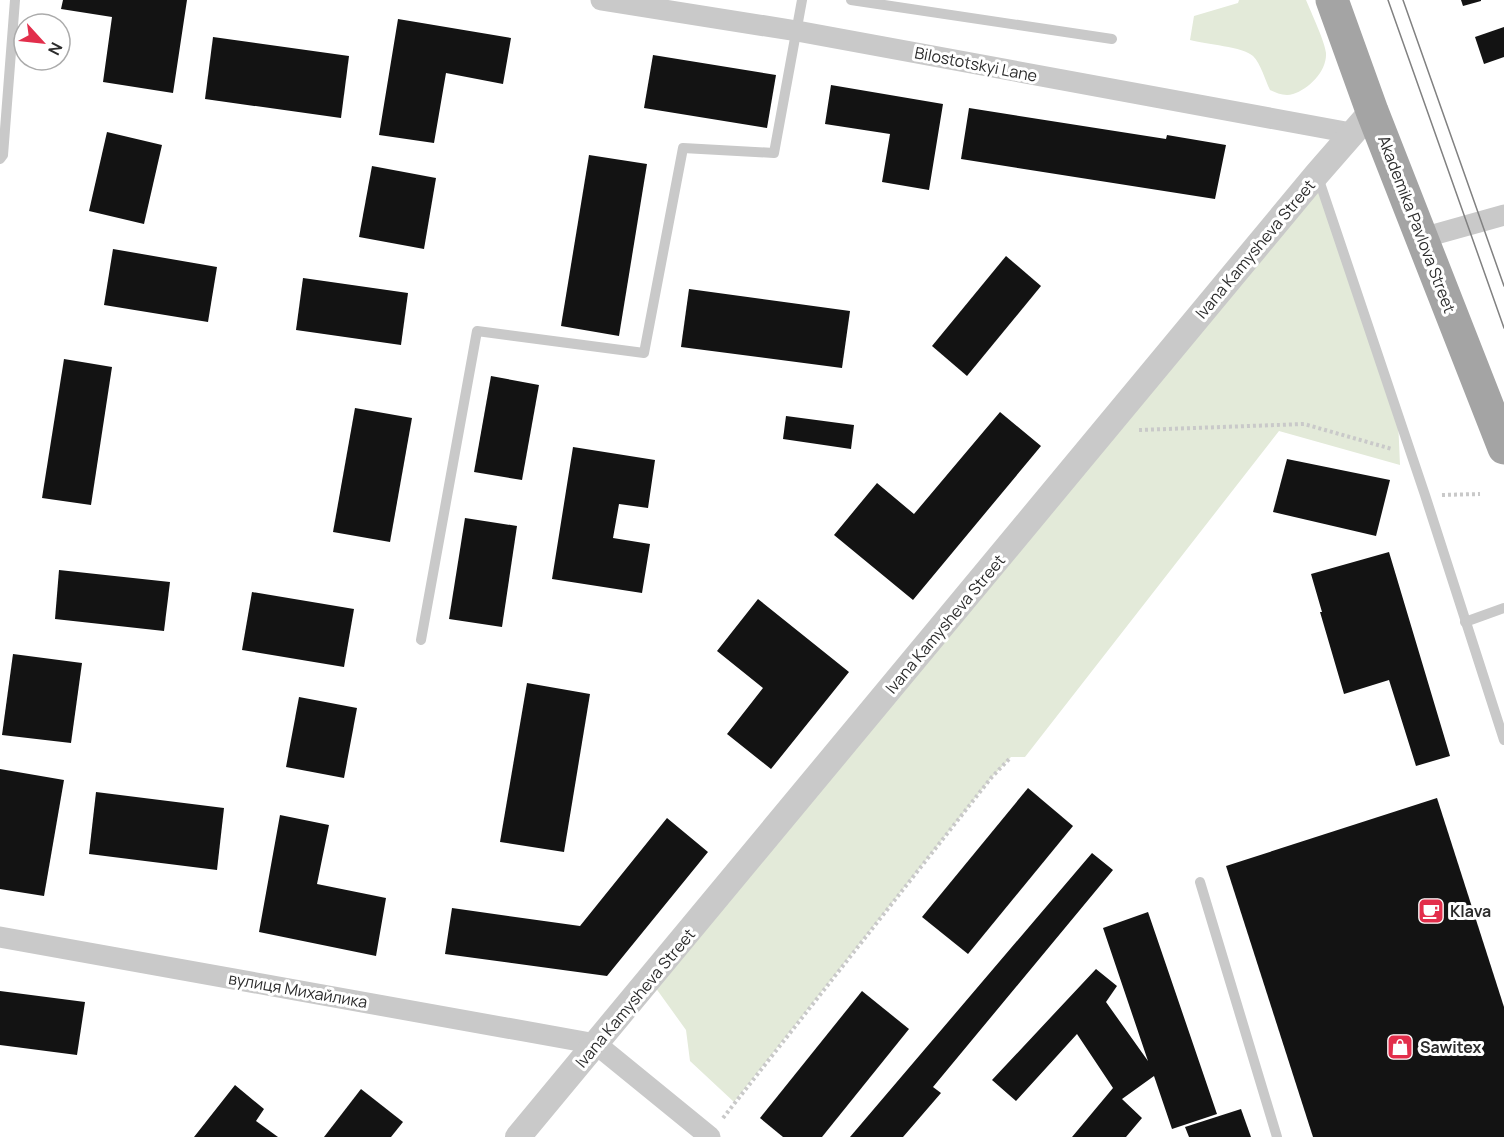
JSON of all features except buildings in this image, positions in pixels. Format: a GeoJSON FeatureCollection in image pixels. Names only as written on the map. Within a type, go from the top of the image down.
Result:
{"type":"FeatureCollection","features":[{"type":"Feature","properties":{"kind":"main road","name":"Akademika Pavlova Street"},"geometry":{"type":"LineString","coordinates":[[1332,0],[1361,122],[1422,238],[1504,447]]}},
{"type":"Feature","properties":{"kind":"street","name":"Bilostotskyi Lane"},"geometry":{"type":"LineString","coordinates":[[601,0],[1361,122]]}},
{"type":"Feature","properties":{"kind":"street","name":"Ivana Kamysheva Street"},"geometry":{"type":"LineString","coordinates":[[518,1137],[1361,122]]}},
{"type":"Feature","properties":{"kind":"street"},"geometry":{"type":"LineString","coordinates":[[1422,238],[1504,215]]}},
{"type":"Feature","properties":{"kind":"street","name":"вулиця Михайлика"},"geometry":{"type":"LineString","coordinates":[[0,937],[596,1044]]}},
{"type":"Feature","properties":{"kind":"street"},"geometry":{"type":"LineString","coordinates":[[596,1044],[710,1137]]}},
{"type":"Feature","properties":{"kind":"lane"},"geometry":{"type":"LineString","coordinates":[[0,159],[3,155],[15,0]]}},
{"type":"Feature","properties":{"kind":"lane"},"geometry":{"type":"LineString","coordinates":[[421,640],[477,331],[644,353],[683,148],[774,153],[802,0]]}},
{"type":"Feature","properties":{"kind":"lane"},"geometry":{"type":"LineString","coordinates":[[851,0],[1112,39]]}},
{"type":"Feature","properties":{"kind":"lane"},"geometry":{"type":"LineString","coordinates":[[1317,174],[1425,495],[1504,740]]}},
{"type":"Feature","properties":{"kind":"lane"},"geometry":{"type":"LineString","coordinates":[[1465,622],[1504,608]]}},
{"type":"Feature","properties":{"kind":"lane"},"geometry":{"type":"LineString","coordinates":[[1200,882],[1278,1137]]}},
{"type":"Feature","properties":{"kind":"path"},"geometry":{"type":"LineString","coordinates":[[1104,431],[1304,424],[1410,453]]}},
{"type":"Feature","properties":{"kind":"path"},"geometry":{"type":"LineString","coordinates":[[1425,495],[1480,494]]}},
{"type":"Feature","properties":{"kind":"path"},"geometry":{"type":"LineString","coordinates":[[710,1137],[734,1102],[991,778],[1011,757]]}},
{"type":"Feature","properties":{"kind":"green space"},"geometry":{"type":"Polygon","coordinates":[[[1239,0],[1306,0],[1326,53],[1324,66],[1311,84],[1293,94],[1278,93],[1270,90],[1253,56],[1233,48],[1190,40],[1194,16],[1238,3],[1239,0]]]}},
{"type":"Feature","properties":{"kind":"green space"},"geometry":{"type":"Polygon","coordinates":[[[1317,174],[1398,419],[1400,465],[1279,431],[1025,757],[1011,757],[991,778],[734,1102],[690,1061],[686,1030],[650,980],[1317,174]]]}},
{"type":"Feature","properties":{"kind":"tram line"},"geometry":{"type":"LineString","coordinates":[[1388,0],[1504,328]]}},
{"type":"Feature","properties":{"kind":"tram line"},"geometry":{"type":"LineString","coordinates":[[1403,0],[1504,286]]}},
{"type":"Feature","properties":{"kind":"place","name":"Klava"},"geometry":{"type":"Point","coordinates":[1431,911]}},
{"type":"Feature","properties":{"kind":"place","name":"Sawitex"},"geometry":{"type":"Point","coordinates":[1400,1047]}}]}
